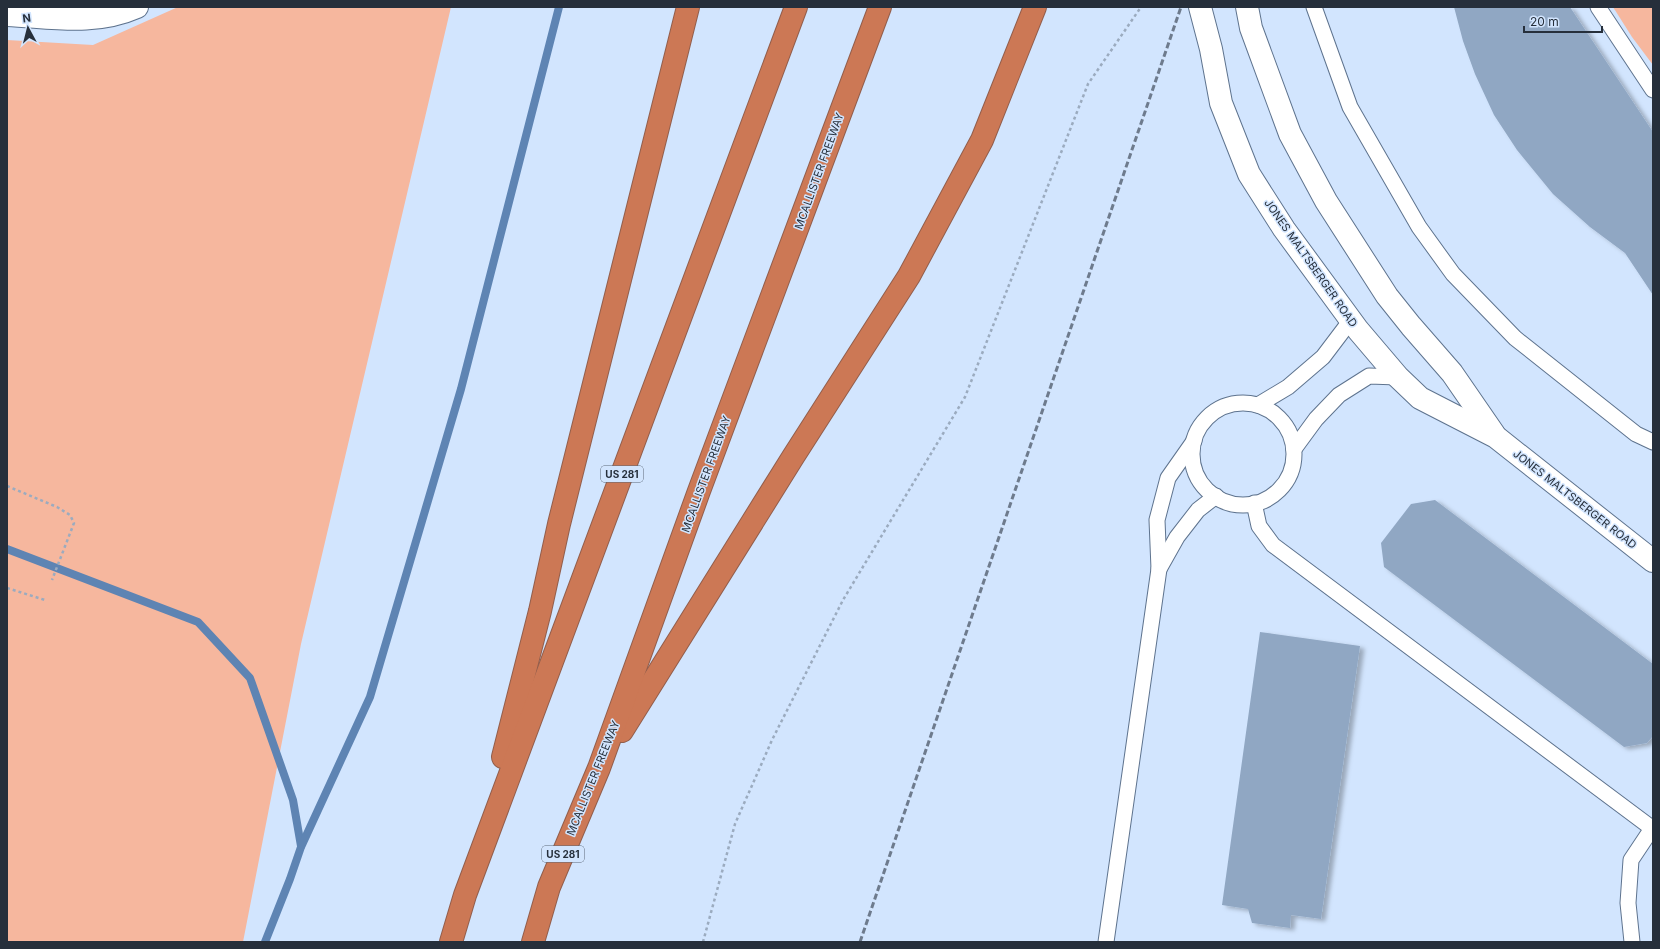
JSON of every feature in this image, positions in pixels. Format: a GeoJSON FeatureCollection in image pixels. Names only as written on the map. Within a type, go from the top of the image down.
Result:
{"type":"FeatureCollection","features":[{"type":"Feature","properties":{"kind":"highway"},"geometry":{"type":"LineString","coordinates":[[477,863],[540,611],[559,524],[688,7]]}},
{"type":"Feature","properties":{"kind":"highway","name":"US 281"},"geometry":{"type":"LineString","coordinates":[[451,942],[465,895],[796,7]]}},
{"type":"Feature","properties":{"kind":"highway","name":"MCALLISTER FREEWAY"},"geometry":{"type":"LineString","coordinates":[[533,942],[549,887],[599,768],[699,491],[880,7]]}},
{"type":"Feature","properties":{"kind":"highway"},"geometry":{"type":"LineString","coordinates":[[599,768],[793,457],[910,276],[982,140],[1035,7]]}},
{"type":"Feature","properties":{"kind":"main road"},"geometry":{"type":"LineString","coordinates":[[7,15],[69,20],[100,19],[126,12],[137,7]]}},
{"type":"Feature","properties":{"kind":"main road","name":"JONES MALTSBERGER ROAD"},"geometry":{"type":"LineString","coordinates":[[1200,7],[1211,50],[1221,103],[1249,174],[1284,229],[1351,320],[1398,377],[1420,398],[1496,437],[1653,561]]}},
{"type":"Feature","properties":{"kind":"main road","name":"JONES MALTSBERGER ROAD"},"geometry":{"type":"LineString","coordinates":[[1247,7],[1251,28],[1290,134],[1326,201],[1387,296],[1452,373],[1496,437]]}},
{"type":"Feature","properties":{"kind":"lane"},"geometry":{"type":"LineString","coordinates":[[1314,7],[1350,108],[1419,227],[1453,274],[1515,338],[1636,434],[1653,442]]}},
{"type":"Feature","properties":{"kind":"lane"},"geometry":{"type":"LineString","coordinates":[[1598,7],[1653,90]]}},
{"type":"Feature","properties":{"kind":"lane"},"geometry":{"type":"LineString","coordinates":[[1258,405],[1288,387],[1323,356],[1351,320]]}},
{"type":"Feature","properties":{"kind":"lane"},"geometry":{"type":"LineString","coordinates":[[1294,449],[1316,419],[1339,395],[1369,376],[1398,377]]}},
{"type":"Feature","properties":{"kind":"lane"},"geometry":{"type":"LineString","coordinates":[[1106,942],[1159,569],[1157,520],[1168,478],[1194,441],[1203,422],[1218,409],[1238,403],[1258,405],[1276,414],[1289,430],[1294,449],[1293,465],[1287,480],[1276,492],[1263,501],[1247,504],[1231,503],[1216,496],[1206,489],[1196,472],[1192,454],[1194,441]]}},
{"type":"Feature","properties":{"kind":"lane"},"geometry":{"type":"LineString","coordinates":[[1159,569],[1178,537],[1198,510],[1216,496]]}},
{"type":"Feature","properties":{"kind":"lane"},"geometry":{"type":"LineString","coordinates":[[1254,503],[1259,526],[1273,545],[1653,828],[1631,860],[1628,904],[1632,942]]}},
{"type":"Feature","properties":{"kind":"path"},"geometry":{"type":"LineString","coordinates":[[702,942],[735,824],[772,740],[843,600],[965,397],[1088,84],[1141,7]]}},
{"type":"Feature","properties":{"kind":"path"},"geometry":{"type":"LineString","coordinates":[[7,486],[57,507],[70,515],[74,523],[52,580]]}},
{"type":"Feature","properties":{"kind":"path"},"geometry":{"type":"LineString","coordinates":[[7,588],[45,600]]}},
{"type":"Feature","properties":{"kind":"shaded area"},"geometry":{"type":"Polygon","coordinates":[[[178,7],[451,7],[301,644],[243,942],[7,942],[7,40],[93,45],[178,7]]]}},
{"type":"Feature","properties":{"kind":"shaded area"},"geometry":{"type":"Polygon","coordinates":[[[1613,7],[1653,7],[1653,65],[1632,37],[1613,7]]]}},
{"type":"Feature","properties":{"kind":"building"},"geometry":{"type":"Polygon","coordinates":[[[1454,7],[1570,7],[1653,132],[1653,295],[1625,253],[1590,227],[1553,194],[1517,150],[1494,115],[1475,74],[1463,41],[1454,7]]]}},
{"type":"Feature","properties":{"kind":"building"},"geometry":{"type":"Polygon","coordinates":[[[1435,500],[1653,664],[1653,736],[1647,743],[1624,747],[1384,567],[1381,543],[1411,504],[1435,500]]]}},
{"type":"Feature","properties":{"kind":"building"},"geometry":{"type":"Polygon","coordinates":[[[1260,632],[1360,646],[1321,919],[1291,915],[1290,928],[1252,923],[1248,909],[1222,905],[1260,632]]]}},
{"type":"Feature","properties":{"kind":"waterway"},"geometry":{"type":"LineString","coordinates":[[265,942],[301,847],[370,697],[461,389],[559,7]]}},
{"type":"Feature","properties":{"kind":"waterway"},"geometry":{"type":"LineString","coordinates":[[7,549],[198,622],[250,678],[293,800],[301,846]]}},
{"type":"Feature","properties":{"kind":"railway"},"geometry":{"type":"LineString","coordinates":[[860,942],[1181,7]]}}]}
